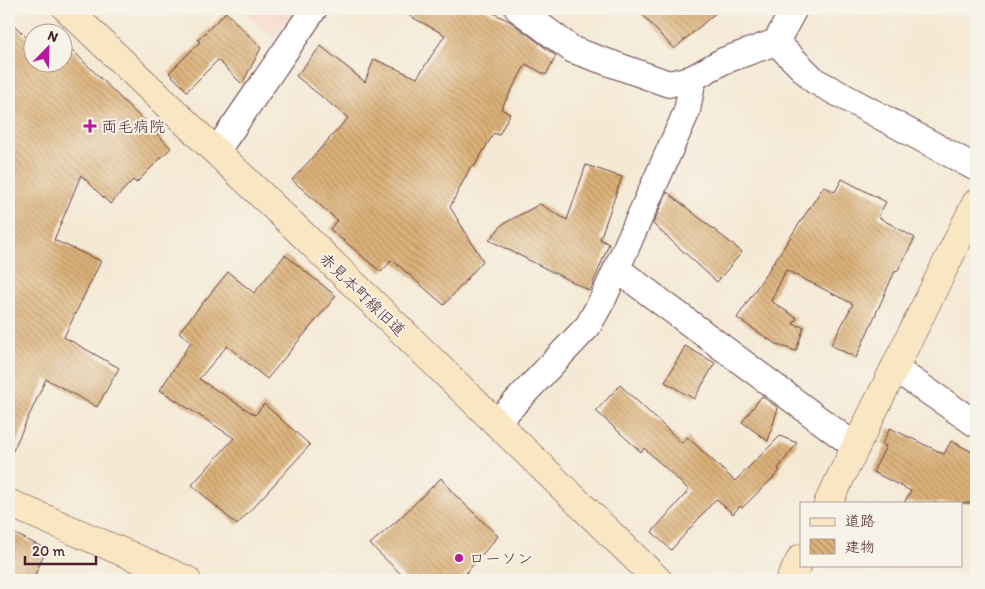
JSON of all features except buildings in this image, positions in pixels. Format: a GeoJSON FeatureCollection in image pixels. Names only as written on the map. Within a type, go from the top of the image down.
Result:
{"type":"FeatureCollection","features":[{"type":"Feature","properties":{"kind":"street","name":"赤見本町線旧道"},"geometry":{"type":"LineString","coordinates":[[67,9],[658,580]]}},
{"type":"Feature","properties":{"kind":"street"},"geometry":{"type":"LineString","coordinates":[[216,152],[314,9]]}},
{"type":"Feature","properties":{"kind":"street"},"geometry":{"type":"LineString","coordinates":[[518,9],[573,50],[622,69],[670,84],[693,78],[723,61],[776,42],[794,9]]}},
{"type":"Feature","properties":{"kind":"street"},"geometry":{"type":"LineString","coordinates":[[776,42],[815,81],[976,168]]}},
{"type":"Feature","properties":{"kind":"street"},"geometry":{"type":"LineString","coordinates":[[496,423],[588,326],[617,269],[687,111],[693,78]]}},
{"type":"Feature","properties":{"kind":"street"},"geometry":{"type":"LineString","coordinates":[[828,502],[976,203]]}},
{"type":"Feature","properties":{"kind":"street"},"geometry":{"type":"LineString","coordinates":[[617,269],[856,447]]}},
{"type":"Feature","properties":{"kind":"street"},"geometry":{"type":"LineString","coordinates":[[894,368],[976,424]]}},
{"type":"Feature","properties":{"kind":"street"},"geometry":{"type":"LineString","coordinates":[[9,503],[187,580]]}},
{"type":"Feature","properties":{"kind":"street"},"geometry":{"type":"LineString","coordinates":[[790,580],[800,560]]}},
{"type":"Feature","properties":{"kind":"shaded area"},"geometry":{"type":"Polygon","coordinates":[[[242,9],[297,9],[275,40],[242,9]]]}},
{"type":"Feature","properties":{"kind":"place","name":"両毛病院"},"geometry":{"type":"Point","coordinates":[90,126]}},
{"type":"Feature","properties":{"kind":"place","name":"ローソン"},"geometry":{"type":"Point","coordinates":[459,558]}}]}
